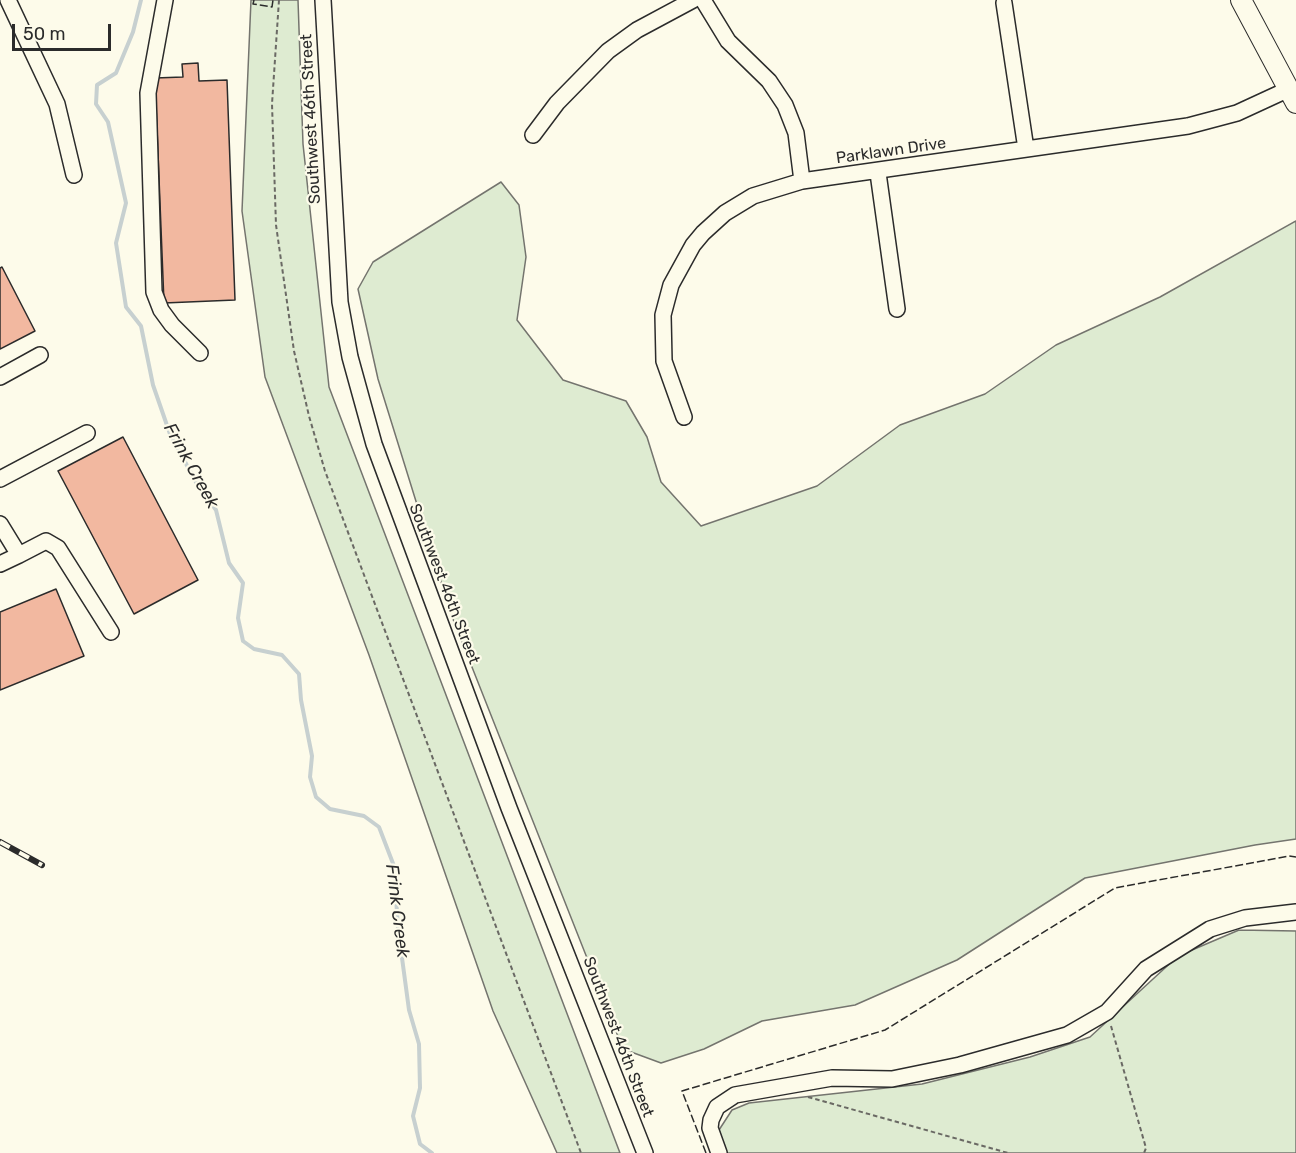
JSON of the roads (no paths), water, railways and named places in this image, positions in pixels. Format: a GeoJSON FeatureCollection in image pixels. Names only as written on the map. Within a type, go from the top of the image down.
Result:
{"type":"FeatureCollection","features":[{"type":"Feature","properties":{"kind":"main road"},"geometry":{"type":"LineString","coordinates":[[1241,0],[1292,96]]}},
{"type":"Feature","properties":{"kind":"street"},"geometry":{"type":"LineString","coordinates":[[8,0],[57,104],[74,175]]}},
{"type":"Feature","properties":{"kind":"street"},"geometry":{"type":"LineString","coordinates":[[165,0],[148,93],[154,292],[160,310],[200,353]]}},
{"type":"Feature","properties":{"kind":"street","name":"Southwest 46th Street"},"geometry":{"type":"LineString","coordinates":[[323,0],[340,302],[350,357],[374,444],[509,808],[645,1153]]}},
{"type":"Feature","properties":{"kind":"street"},"geometry":{"type":"LineString","coordinates":[[533,135],[563,96],[608,51],[637,30],[693,0]]}},
{"type":"Feature","properties":{"kind":"street"},"geometry":{"type":"LineString","coordinates":[[703,0],[728,41],[769,81],[785,105],[796,133],[802,182]]}},
{"type":"Feature","properties":{"kind":"street"},"geometry":{"type":"LineString","coordinates":[[1004,3],[1026,149]]}},
{"type":"Feature","properties":{"kind":"street","name":"Parklawn Drive"},"geometry":{"type":"LineString","coordinates":[[684,417],[667,376],[662,330],[671,285],[693,245],[725,213],[753,196],[802,182],[1212,121],[1292,96]]}},
{"type":"Feature","properties":{"kind":"street"},"geometry":{"type":"LineString","coordinates":[[878,172],[897,309]]}},
{"type":"Feature","properties":{"kind":"street"},"geometry":{"type":"LineString","coordinates":[[0,377],[40,355]]}},
{"type":"Feature","properties":{"kind":"street"},"geometry":{"type":"LineString","coordinates":[[0,479],[87,433]]}},
{"type":"Feature","properties":{"kind":"street"},"geometry":{"type":"LineString","coordinates":[[0,524],[19,555]]}},
{"type":"Feature","properties":{"kind":"street"},"geometry":{"type":"LineString","coordinates":[[0,564],[46,541],[58,548],[111,632]]}},
{"type":"Feature","properties":{"kind":"street"},"geometry":{"type":"LineString","coordinates":[[719,1153],[710,1128],[717,1107],[735,1095],[832,1078],[892,1079],[960,1065],[1067,1035],[1107,1012],[1146,969],[1174,949],[1210,929],[1245,918],[1296,912]]}},
{"type":"Feature","properties":{"kind":"waterway","name":"Frink Creek"},"geometry":{"type":"LineString","coordinates":[[141,0],[133,32],[116,73],[97,85],[96,104],[108,122],[126,203],[116,243],[126,307],[141,326],[153,385],[170,434],[197,484],[216,510],[229,563],[243,583],[238,618],[243,641],[254,649],[282,655],[299,674],[301,700],[312,756],[310,777],[316,797],[330,809],[364,816],[379,827],[394,866],[398,928],[409,1010],[419,1044],[420,1088],[413,1116],[420,1144],[432,1153]]}},
{"type":"Feature","properties":{"kind":"railway"},"geometry":{"type":"LineString","coordinates":[[0,842],[42,865]]}}]}
